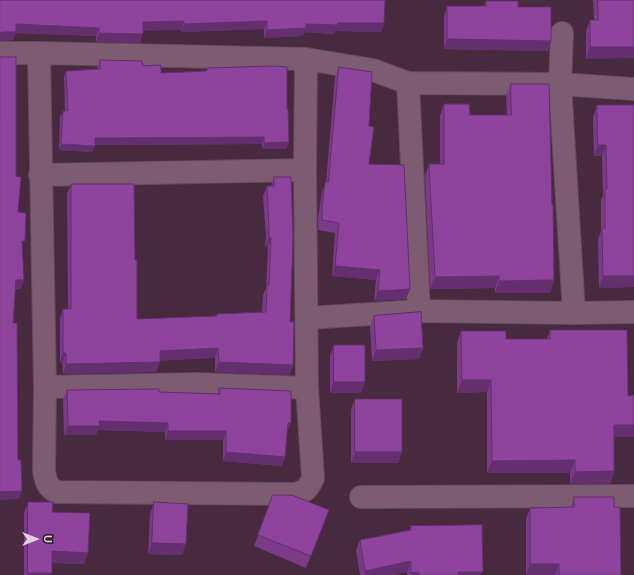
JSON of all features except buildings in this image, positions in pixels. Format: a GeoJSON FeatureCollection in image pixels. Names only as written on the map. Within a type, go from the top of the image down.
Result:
{"type":"FeatureCollection","features":[{"type":"Feature","properties":{"kind":"street"},"geometry":{"type":"LineString","coordinates":[[562,33],[560,84],[574,313]]}},
{"type":"Feature","properties":{"kind":"street"},"geometry":{"type":"LineString","coordinates":[[0,53],[306,59],[374,70],[408,83],[560,84],[634,89]]}},
{"type":"Feature","properties":{"kind":"street"},"geometry":{"type":"LineString","coordinates":[[39,53],[45,387],[44,471],[47,484],[51,489],[57,492],[295,494],[302,493],[309,487],[313,478],[307,388],[305,170],[306,59]]}},
{"type":"Feature","properties":{"kind":"street"},"geometry":{"type":"LineString","coordinates":[[408,83],[419,311]]}},
{"type":"Feature","properties":{"kind":"street"},"geometry":{"type":"LineString","coordinates":[[40,175],[305,170]]}},
{"type":"Feature","properties":{"kind":"street"},"geometry":{"type":"LineString","coordinates":[[307,318],[419,311],[574,313],[634,312]]}},
{"type":"Feature","properties":{"kind":"street"},"geometry":{"type":"LineString","coordinates":[[45,387],[197,384],[307,388]]}},
{"type":"Feature","properties":{"kind":"street"},"geometry":{"type":"LineString","coordinates":[[361,497],[634,496]]}}]}
